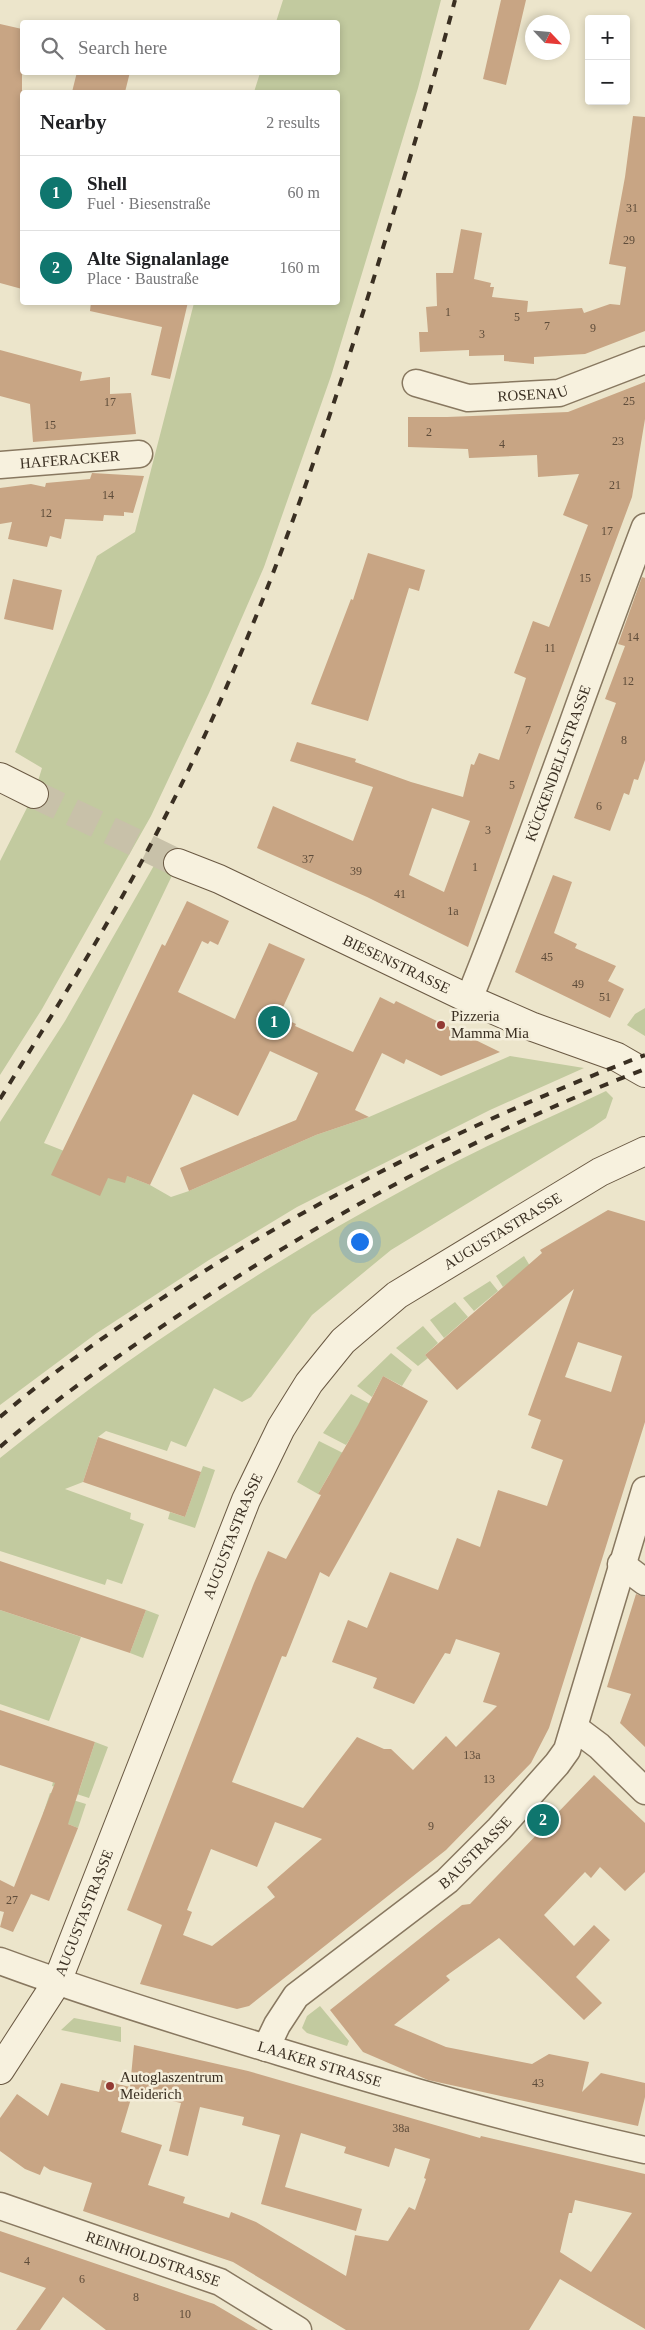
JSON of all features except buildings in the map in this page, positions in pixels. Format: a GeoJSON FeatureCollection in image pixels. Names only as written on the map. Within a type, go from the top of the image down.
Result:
{"type":"FeatureCollection","features":[{"type":"Feature","properties":{"kind":"main road"},"geometry":{"type":"LineString","coordinates":[[0,777],[34,794]]}},
{"type":"Feature","properties":{"kind":"main road","name":"BIESENSTRASSE"},"geometry":{"type":"LineString","coordinates":[[178,863],[219,879],[469,999],[533,1027],[617,1057],[645,1073]]}},
{"type":"Feature","properties":{"kind":"main road","name":"AUGUSTASTRASSE"},"geometry":{"type":"LineString","coordinates":[[0,2070],[56,1982],[246,1500],[281,1428],[310,1383],[343,1341],[397,1294],[600,1172],[645,1151]]}},
{"type":"Feature","properties":{"kind":"street","name":"ROSENAU"},"geometry":{"type":"LineString","coordinates":[[416,383],[468,398],[559,393],[645,360]]}},
{"type":"Feature","properties":{"kind":"street","name":"HAFERACKER"},"geometry":{"type":"LineString","coordinates":[[0,465],[139,454]]}},
{"type":"Feature","properties":{"kind":"street","name":"KÜCKENDELLSTRASSE"},"geometry":{"type":"LineString","coordinates":[[469,999],[509,900],[589,673],[645,527]]}},
{"type":"Feature","properties":{"kind":"street","name":"BAUSTRASSE"},"geometry":{"type":"LineString","coordinates":[[266,2048],[277,2025],[296,1996],[447,1881],[568,1750],[621,1564],[645,1490]]}},
{"type":"Feature","properties":{"kind":"street"},"geometry":{"type":"LineString","coordinates":[[621,1564],[645,1582]]}},
{"type":"Feature","properties":{"kind":"street"},"geometry":{"type":"LineString","coordinates":[[575,1728],[599,1746],[645,1791]]}},
{"type":"Feature","properties":{"kind":"street","name":"LAAKER STRASSE"},"geometry":{"type":"LineString","coordinates":[[0,1961],[56,1982],[266,2048],[484,2113],[645,2150]]}},
{"type":"Feature","properties":{"kind":"street","name":"REINHOLDSTRASSE"},"geometry":{"type":"LineString","coordinates":[[0,2206],[220,2282],[298,2330]]}},
{"type":"Feature","properties":{"kind":"green space"},"geometry":{"type":"Polygon","coordinates":[[[283,0],[441,0],[418,88],[331,376],[264,567],[209,693],[151,816],[42,1009],[0,1075],[0,861],[34,794],[42,768],[15,752],[97,556],[135,532],[193,305],[340,305],[340,90],[255,90],[259,75],[340,75],[340,20],[277,20],[283,0]]]}},
{"type":"Feature","properties":{"kind":"green space"},"geometry":{"type":"Polygon","coordinates":[[[160,855],[178,863],[44,1143],[150,1185],[171,1197],[189,1191],[316,1135],[369,1117],[510,1056],[584,1068],[490,1110],[297,1207],[209,1260],[97,1333],[0,1405],[0,1122],[65,1021],[160,855]]]}},
{"type":"Feature","properties":{"kind":"green space"},"geometry":{"type":"Polygon","coordinates":[[[645,1008],[645,1036],[627,1025],[635,1014],[645,1008]]]}},
{"type":"Feature","properties":{"kind":"green space"},"geometry":{"type":"Polygon","coordinates":[[[606,1091],[613,1098],[606,1118],[391,1250],[312,1315],[251,1397],[242,1402],[214,1388],[186,1447],[171,1441],[167,1451],[106,1431],[98,1437],[83,1482],[65,1489],[131,1513],[130,1519],[144,1524],[122,1584],[107,1579],[105,1585],[0,1551],[0,1458],[49,1420],[150,1346],[254,1277],[308,1244],[439,1171],[606,1091]]]}},
{"type":"Feature","properties":{"kind":"green space"},"geometry":{"type":"Polygon","coordinates":[[[524,1256],[530,1266],[503,1287],[496,1276],[524,1256]]]}},
{"type":"Feature","properties":{"kind":"green space"},"geometry":{"type":"Polygon","coordinates":[[[490,1281],[498,1291],[474,1311],[463,1298],[490,1281]]]}},
{"type":"Feature","properties":{"kind":"green space"},"geometry":{"type":"Polygon","coordinates":[[[455,1302],[468,1317],[444,1338],[430,1320],[455,1302]]]}},
{"type":"Feature","properties":{"kind":"green space"},"geometry":{"type":"Polygon","coordinates":[[[423,1326],[438,1343],[425,1355],[428,1358],[418,1366],[396,1348],[423,1326]]]}},
{"type":"Feature","properties":{"kind":"green space"},"geometry":{"type":"Polygon","coordinates":[[[391,1353],[412,1370],[402,1386],[383,1376],[372,1397],[357,1386],[391,1353]]]}},
{"type":"Feature","properties":{"kind":"green space"},"geometry":{"type":"Polygon","coordinates":[[[351,1394],[372,1405],[346,1445],[323,1433],[351,1394]]]}},
{"type":"Feature","properties":{"kind":"green space"},"geometry":{"type":"Polygon","coordinates":[[[319,1441],[345,1454],[330,1473],[318,1494],[297,1482],[319,1441]]]}},
{"type":"Feature","properties":{"kind":"green space"},"geometry":{"type":"Polygon","coordinates":[[[203,1466],[215,1470],[195,1528],[168,1519],[170,1512],[185,1517],[203,1466]]]}},
{"type":"Feature","properties":{"kind":"green space"},"geometry":{"type":"Polygon","coordinates":[[[0,1610],[81,1637],[49,1721],[0,1704],[0,1610]]]}},
{"type":"Feature","properties":{"kind":"green space"},"geometry":{"type":"Polygon","coordinates":[[[146,1610],[159,1615],[143,1658],[130,1653],[146,1610]]]}},
{"type":"Feature","properties":{"kind":"green space"},"geometry":{"type":"Polygon","coordinates":[[[95,1742],[108,1747],[89,1798],[52,1786],[53,1782],[79,1791],[95,1742]]]}},
{"type":"Feature","properties":{"kind":"green space"},"geometry":{"type":"Polygon","coordinates":[[[50,1793],[86,1804],[78,1828],[43,1814],[50,1793]]]}},
{"type":"Feature","properties":{"kind":"green space"},"geometry":{"type":"Polygon","coordinates":[[[320,2006],[349,2041],[347,2046],[307,2033],[302,2028],[307,2016],[320,2006]]]}},
{"type":"Feature","properties":{"kind":"green space"},"geometry":{"type":"Polygon","coordinates":[[[74,2018],[121,2027],[121,2042],[61,2030],[74,2018]]]}},
{"type":"Feature","properties":{"kind":"tunnel"},"geometry":{"type":"LineString","coordinates":[[34,794],[178,863]]}},
{"type":"Feature","properties":{"kind":"railway"},"geometry":{"type":"LineString","coordinates":[[0,1099],[126,890],[197,753],[227,686],[282,550],[331,411],[417,136],[455,0]]}},
{"type":"Feature","properties":{"kind":"railway"},"geometry":{"type":"LineString","coordinates":[[0,1417],[81,1353],[167,1295],[281,1225],[400,1162],[460,1133],[645,1055]]}},
{"type":"Feature","properties":{"kind":"railway"},"geometry":{"type":"LineString","coordinates":[[0,1447],[108,1363],[288,1245],[462,1149],[583,1094],[645,1069]]}},
{"type":"Feature","properties":{"kind":"place","name":"Shell"},"geometry":{"type":"Point","coordinates":[274,1022]}},
{"type":"Feature","properties":{"kind":"place","name":"Pizzeria Mamma Mia"},"geometry":{"type":"Point","coordinates":[441,1025]}},
{"type":"Feature","properties":{"kind":"place","name":"Alte Signalanlage"},"geometry":{"type":"Point","coordinates":[543,1820]}},
{"type":"Feature","properties":{"kind":"place","name":"Autoglaszentrum Meiderich"},"geometry":{"type":"Point","coordinates":[110,2086]}}]}
